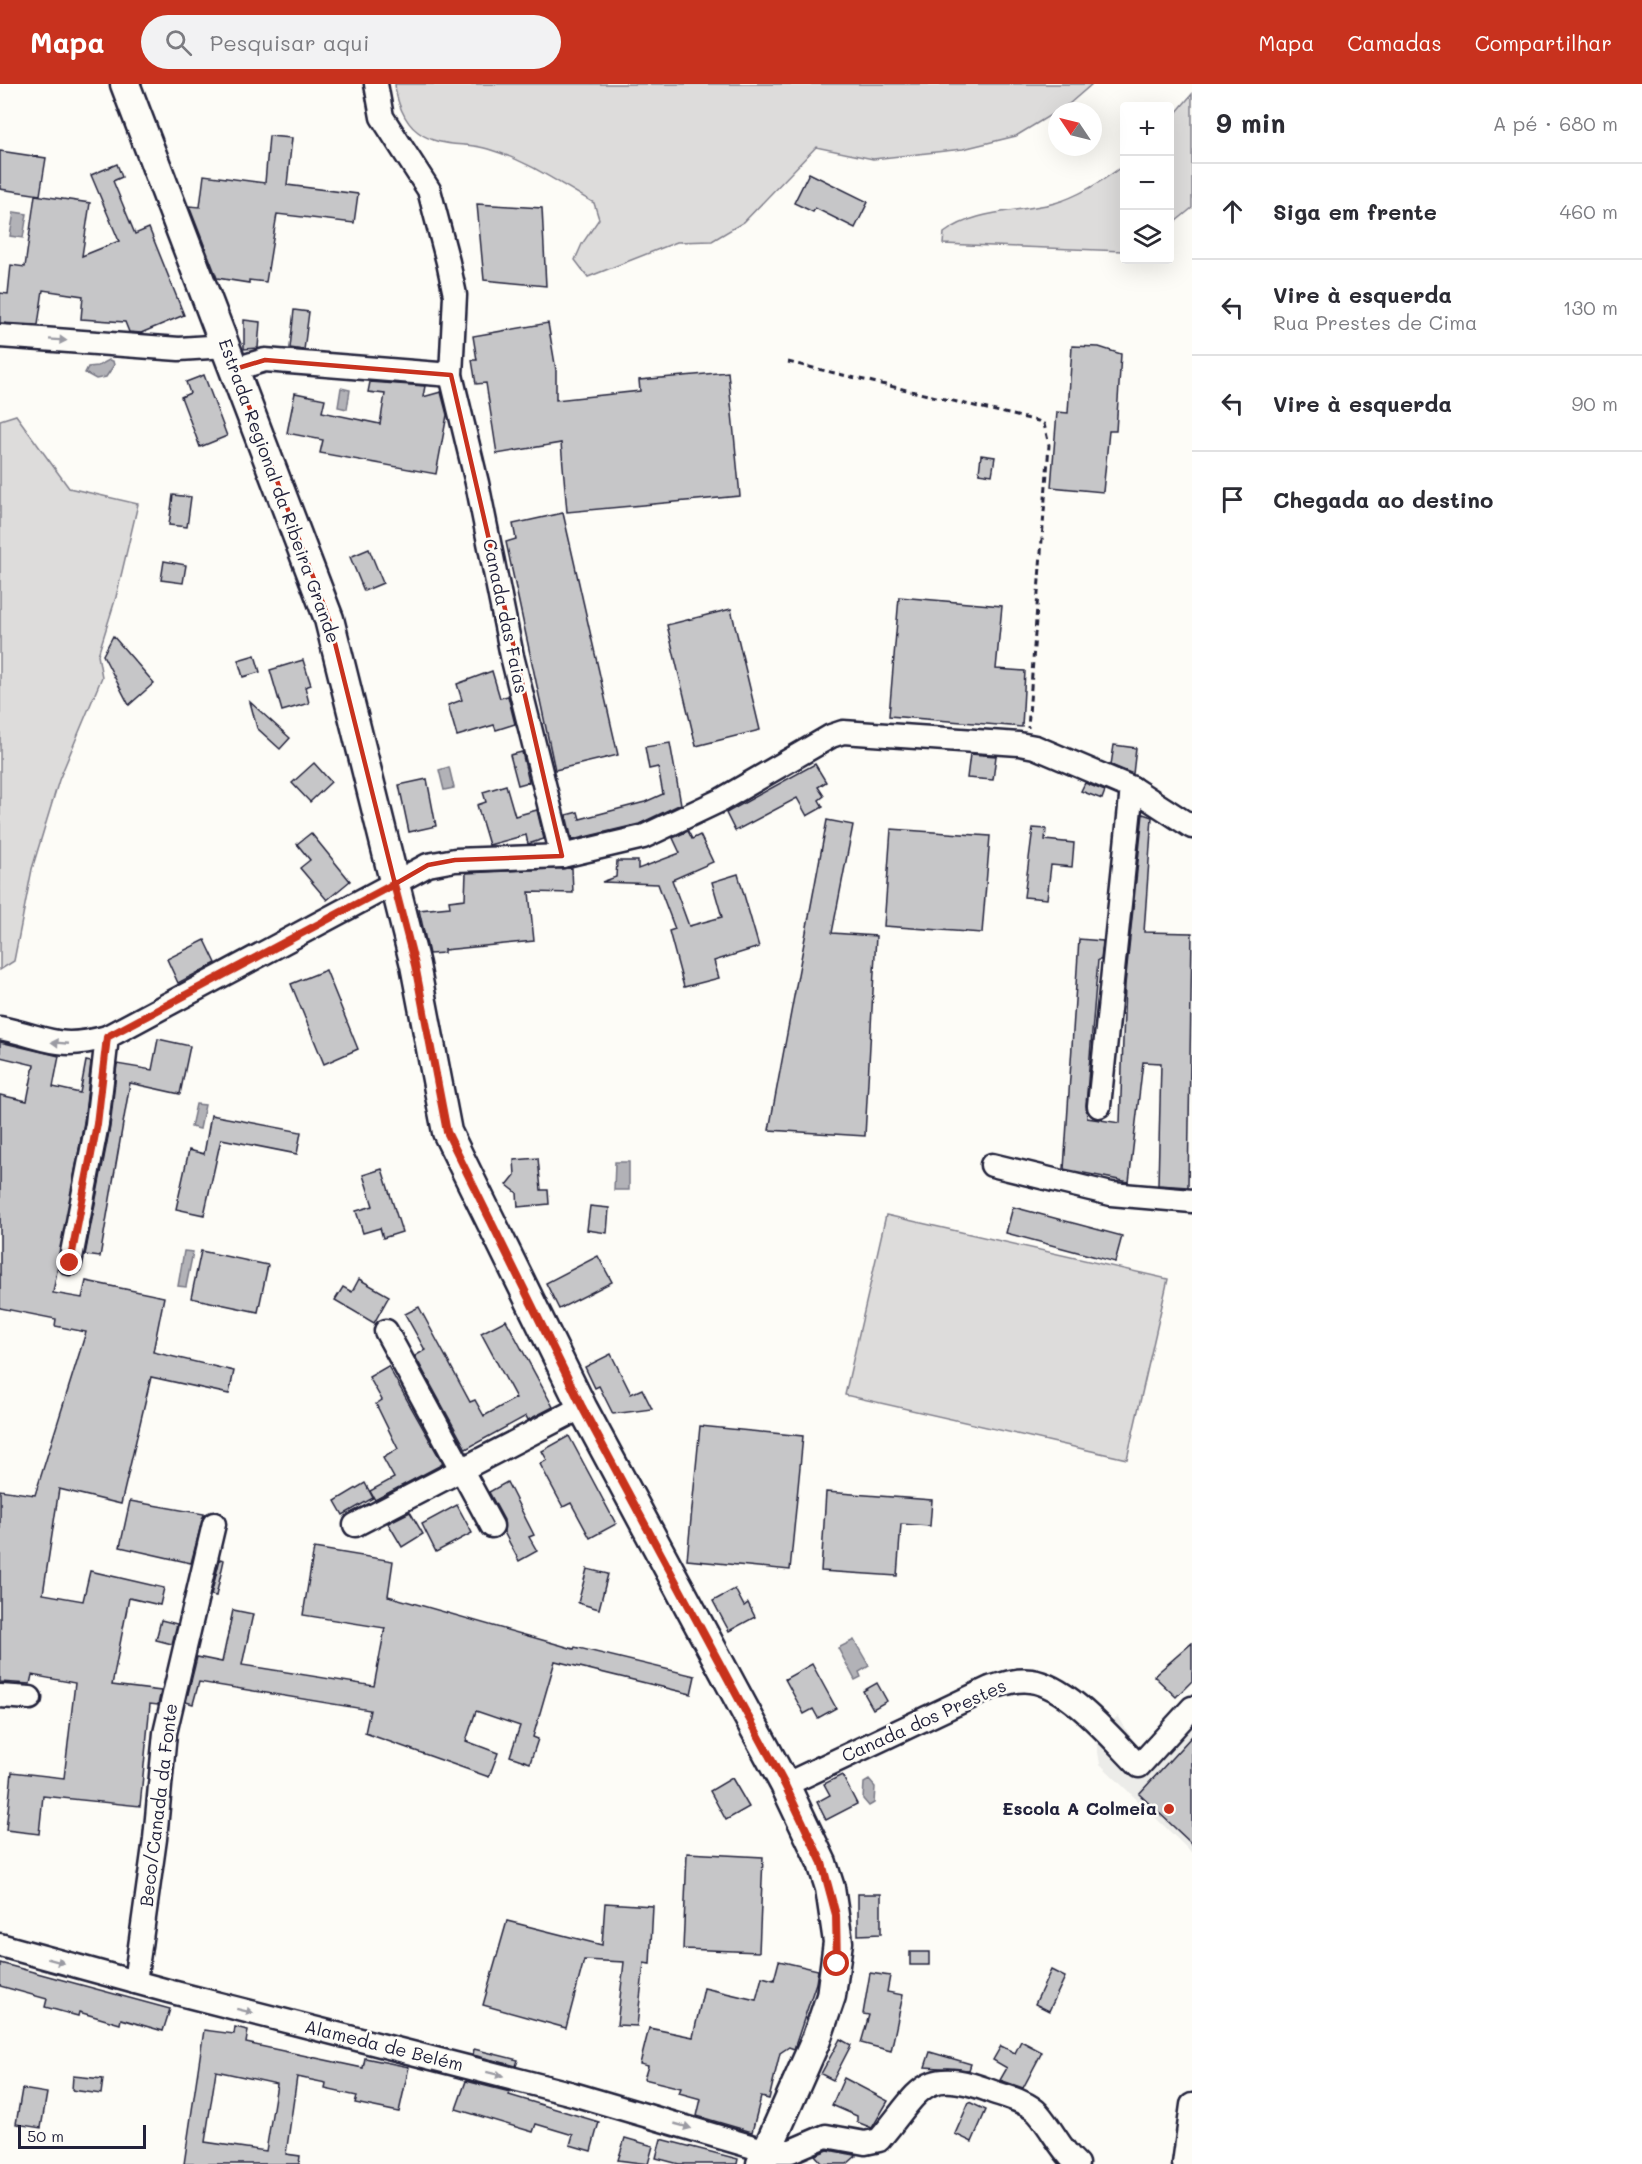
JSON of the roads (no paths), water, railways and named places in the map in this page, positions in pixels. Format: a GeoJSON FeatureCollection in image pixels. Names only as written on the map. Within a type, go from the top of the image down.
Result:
{"type":"FeatureCollection","features":[{"type":"Feature","properties":{"kind":"main road","name":"Estrada Regional da Ribeira Grande"},"geometry":{"type":"LineString","coordinates":[[125,84],[329,619],[415,965],[447,1132],[582,1407],[785,1785],[822,1863],[830,1888],[836,1915],[837,1964],[831,1996],[816,2040],[764,2157]]}},
{"type":"Feature","properties":{"kind":"street","name":"Canada das Faias"},"geometry":{"type":"LineString","coordinates":[[376,84],[382,117],[429,190],[448,262],[455,295],[452,375],[477,483],[512,656],[562,856]]}},
{"type":"Feature","properties":{"kind":"street"},"geometry":{"type":"LineString","coordinates":[[0,336],[179,349],[230,358],[452,375]]}},
{"type":"Feature","properties":{"kind":"street"},"geometry":{"type":"LineString","coordinates":[[0,1028],[46,1042],[66,1044],[84,1043],[107,1037],[428,865],[455,860],[562,856],[644,837],[721,801],[831,736],[843,732],[1027,745],[1053,753],[1132,788],[1192,827]]}},
{"type":"Feature","properties":{"kind":"street"},"geometry":{"type":"LineString","coordinates":[[1099,1106],[1132,788]]}},
{"type":"Feature","properties":{"kind":"street"},"geometry":{"type":"LineString","coordinates":[[70,1263],[97,1124],[107,1037]]}},
{"type":"Feature","properties":{"kind":"street"},"geometry":{"type":"LineString","coordinates":[[992,1165],[1112,1194],[1192,1201]]}},
{"type":"Feature","properties":{"kind":"street"},"geometry":{"type":"LineString","coordinates":[[386,1331],[492,1526]]}},
{"type":"Feature","properties":{"kind":"street"},"geometry":{"type":"LineString","coordinates":[[355,1525],[582,1407]]}},
{"type":"Feature","properties":{"kind":"street","name":"Beco/Canada da Fonte"},"geometry":{"type":"LineString","coordinates":[[135,1982],[155,1839],[165,1733],[214,1524]]}},
{"type":"Feature","properties":{"kind":"street","name":"Canada dos Prestes"},"geometry":{"type":"LineString","coordinates":[[785,1785],[990,1688],[1013,1681],[1031,1681],[1054,1688],[1081,1709],[1139,1766],[1192,1708]]}},
{"type":"Feature","properties":{"kind":"street"},"geometry":{"type":"LineString","coordinates":[[0,1696],[30,1698]]}},
{"type":"Feature","properties":{"kind":"street","name":"Alameda de Belém"},"geometry":{"type":"LineString","coordinates":[[0,1945],[135,1982],[573,2094],[764,2157]]}},
{"type":"Feature","properties":{"kind":"street"},"geometry":{"type":"LineString","coordinates":[[764,2157],[791,2151],[826,2136],[871,2143],[879,2140],[915,2093],[939,2080],[957,2079],[1025,2104],[1037,2112],[1061,2149],[1077,2164]]}},
{"type":"Feature","properties":{"kind":"street"},"geometry":{"type":"LineString","coordinates":[[1184,2164],[1192,2105]]}},
{"type":"Feature","properties":{"kind":"place","name":"Escola A Colmeia"},"geometry":{"type":"Point","coordinates":[1169,1809]}}]}
